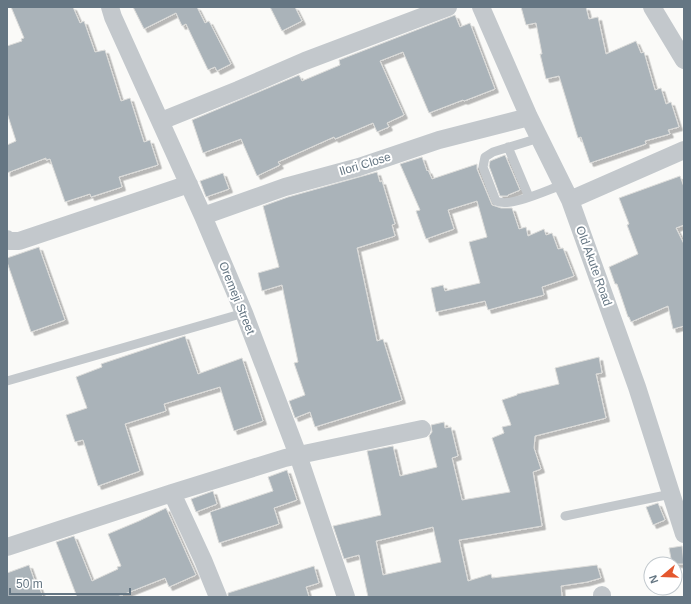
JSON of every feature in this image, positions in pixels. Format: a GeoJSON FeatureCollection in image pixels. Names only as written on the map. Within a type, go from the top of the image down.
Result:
{"type":"FeatureCollection","features":[{"type":"Feature","properties":{"kind":"street","name":"Oremeji Street"},"geometry":{"type":"LineString","coordinates":[[110,7],[113,17],[189,184],[244,313],[298,455],[346,597]]}},
{"type":"Feature","properties":{"kind":"street"},"geometry":{"type":"LineString","coordinates":[[161,121],[305,61],[448,7]]}},
{"type":"Feature","properties":{"kind":"street","name":"Old Akute Road"},"geometry":{"type":"LineString","coordinates":[[481,7],[529,117],[566,192],[637,387],[684,534]]}},
{"type":"Feature","properties":{"kind":"street"},"geometry":{"type":"LineString","coordinates":[[652,7],[684,60]]}},
{"type":"Feature","properties":{"kind":"street","name":"Ilori Close"},"geometry":{"type":"LineString","coordinates":[[203,216],[285,187],[359,167],[438,140],[529,117]]}},
{"type":"Feature","properties":{"kind":"street"},"geometry":{"type":"LineString","coordinates":[[566,192],[684,150]]}},
{"type":"Feature","properties":{"kind":"street"},"geometry":{"type":"LineString","coordinates":[[7,239],[9,241],[19,241],[189,184]]}},
{"type":"Feature","properties":{"kind":"street"},"geometry":{"type":"LineString","coordinates":[[7,547],[172,493],[298,455],[422,429]]}},
{"type":"Feature","properties":{"kind":"street"},"geometry":{"type":"LineString","coordinates":[[172,493],[203,560],[218,597]]}},
{"type":"Feature","properties":{"kind":"lane"},"geometry":{"type":"LineString","coordinates":[[539,138],[493,152],[485,157],[482,167],[496,201],[500,203],[510,203],[529,197],[566,192]]}},
{"type":"Feature","properties":{"kind":"lane"},"geometry":{"type":"LineString","coordinates":[[508,147],[529,197]]}},
{"type":"Feature","properties":{"kind":"lane"},"geometry":{"type":"LineString","coordinates":[[7,381],[244,313]]}},
{"type":"Feature","properties":{"kind":"lane"},"geometry":{"type":"LineString","coordinates":[[565,516],[672,494]]}},
{"type":"Feature","properties":{"kind":"building"},"geometry":{"type":"Polygon","coordinates":[[[11,7],[73,7],[80,23],[84,21],[95,52],[105,50],[121,101],[130,98],[144,142],[150,140],[158,165],[119,177],[122,187],[91,197],[90,194],[65,202],[50,159],[46,160],[46,158],[7,173],[7,145],[16,141],[7,113],[7,46],[22,41],[21,39],[24,38],[11,7]]]}},
{"type":"Feature","properties":{"kind":"building"},"geometry":{"type":"Polygon","coordinates":[[[133,7],[197,7],[205,23],[209,21],[231,64],[217,71],[215,67],[208,70],[186,24],[182,26],[176,13],[144,29],[133,7]]]}},
{"type":"Feature","properties":{"kind":"building"},"geometry":{"type":"Polygon","coordinates":[[[270,7],[295,7],[302,21],[282,31],[270,7]]]}},
{"type":"Feature","properties":{"kind":"building"},"geometry":{"type":"Polygon","coordinates":[[[521,7],[586,7],[589,19],[598,17],[606,54],[636,41],[641,53],[644,52],[655,90],[661,88],[666,104],[671,102],[679,127],[668,130],[670,134],[645,141],[646,144],[590,163],[581,137],[578,138],[559,76],[546,79],[540,54],[542,54],[536,23],[526,25],[521,7]]]}},
{"type":"Feature","properties":{"kind":"building"},"geometry":{"type":"Polygon","coordinates":[[[455,15],[460,27],[470,23],[495,89],[429,113],[403,52],[380,61],[404,115],[387,123],[389,127],[377,132],[373,123],[335,139],[334,137],[278,162],[280,165],[257,176],[241,139],[203,153],[192,120],[299,75],[302,81],[340,65],[339,60],[455,15]]]}},
{"type":"Feature","properties":{"kind":"building"},"geometry":{"type":"Polygon","coordinates":[[[505,155],[520,190],[508,196],[500,196],[489,166],[490,161],[505,155]]]}},
{"type":"Feature","properties":{"kind":"building"},"geometry":{"type":"Polygon","coordinates":[[[422,157],[427,171],[428,170],[432,179],[477,164],[477,169],[492,205],[501,208],[512,208],[519,229],[526,227],[528,236],[544,229],[546,235],[552,233],[558,249],[563,248],[574,276],[542,287],[544,295],[488,310],[485,301],[436,312],[431,288],[443,285],[445,291],[480,283],[469,242],[487,237],[477,201],[448,210],[454,229],[426,239],[416,211],[420,210],[400,164],[422,157]]]}},
{"type":"Feature","properties":{"kind":"building"},"geometry":{"type":"Polygon","coordinates":[[[377,172],[380,182],[382,181],[395,224],[392,225],[395,236],[357,248],[377,341],[383,339],[402,400],[315,427],[310,412],[295,418],[289,401],[305,395],[294,363],[298,362],[282,285],[262,291],[258,273],[279,267],[263,206],[288,197],[377,172]]]}},
{"type":"Feature","properties":{"kind":"building"},"geometry":{"type":"Polygon","coordinates":[[[223,173],[229,189],[206,197],[200,181],[223,173]]]}},
{"type":"Feature","properties":{"kind":"building"},"geometry":{"type":"Polygon","coordinates":[[[680,176],[684,187],[684,225],[676,228],[684,244],[684,326],[673,329],[668,306],[631,322],[609,267],[638,254],[619,198],[680,176]]]}},
{"type":"Feature","properties":{"kind":"building"},"geometry":{"type":"Polygon","coordinates":[[[39,247],[65,320],[31,332],[7,262],[7,258],[39,247]]]}},
{"type":"Feature","properties":{"kind":"building"},"geometry":{"type":"Polygon","coordinates":[[[185,336],[198,374],[242,358],[263,421],[234,431],[220,387],[164,404],[166,411],[125,424],[140,471],[98,486],[83,440],[75,442],[66,415],[87,408],[76,377],[102,367],[101,364],[185,336]]]}},
{"type":"Feature","properties":{"kind":"building"},"geometry":{"type":"Polygon","coordinates":[[[599,357],[602,373],[596,374],[606,418],[535,436],[534,448],[541,469],[533,472],[542,526],[459,540],[468,581],[491,574],[492,578],[597,565],[601,578],[561,586],[562,597],[368,597],[359,555],[344,559],[333,526],[381,515],[367,451],[393,446],[400,476],[437,467],[429,436],[432,432],[431,425],[444,422],[445,428],[451,427],[458,456],[452,458],[462,500],[510,492],[492,438],[504,433],[502,427],[511,425],[502,400],[517,394],[559,384],[555,368],[599,357]],[[433,527],[376,541],[383,575],[441,562],[433,527]]]}},
{"type":"Feature","properties":{"kind":"building"},"geometry":{"type":"Polygon","coordinates":[[[287,470],[297,500],[274,508],[279,524],[219,543],[210,512],[273,491],[268,477],[287,470]]]}},
{"type":"Feature","properties":{"kind":"building"},"geometry":{"type":"Polygon","coordinates":[[[213,491],[217,504],[196,512],[191,499],[213,491]]]}},
{"type":"Feature","properties":{"kind":"building"},"geometry":{"type":"Polygon","coordinates":[[[658,503],[665,520],[653,525],[646,507],[658,503]]]}},
{"type":"Feature","properties":{"kind":"building"},"geometry":{"type":"Polygon","coordinates":[[[166,508],[196,575],[169,587],[165,578],[117,597],[77,597],[56,542],[74,536],[92,581],[118,569],[117,567],[121,566],[108,534],[166,508]]]}},
{"type":"Feature","properties":{"kind":"building"},"geometry":{"type":"Polygon","coordinates":[[[682,546],[684,564],[683,556],[670,556],[669,548],[682,546]]]}},
{"type":"Feature","properties":{"kind":"building"},"geometry":{"type":"Polygon","coordinates":[[[29,565],[35,582],[37,581],[43,597],[7,597],[7,573],[29,565]]]}},
{"type":"Feature","properties":{"kind":"building"},"geometry":{"type":"Polygon","coordinates":[[[314,566],[319,583],[306,587],[309,597],[228,597],[228,593],[314,566]]]}}]}
